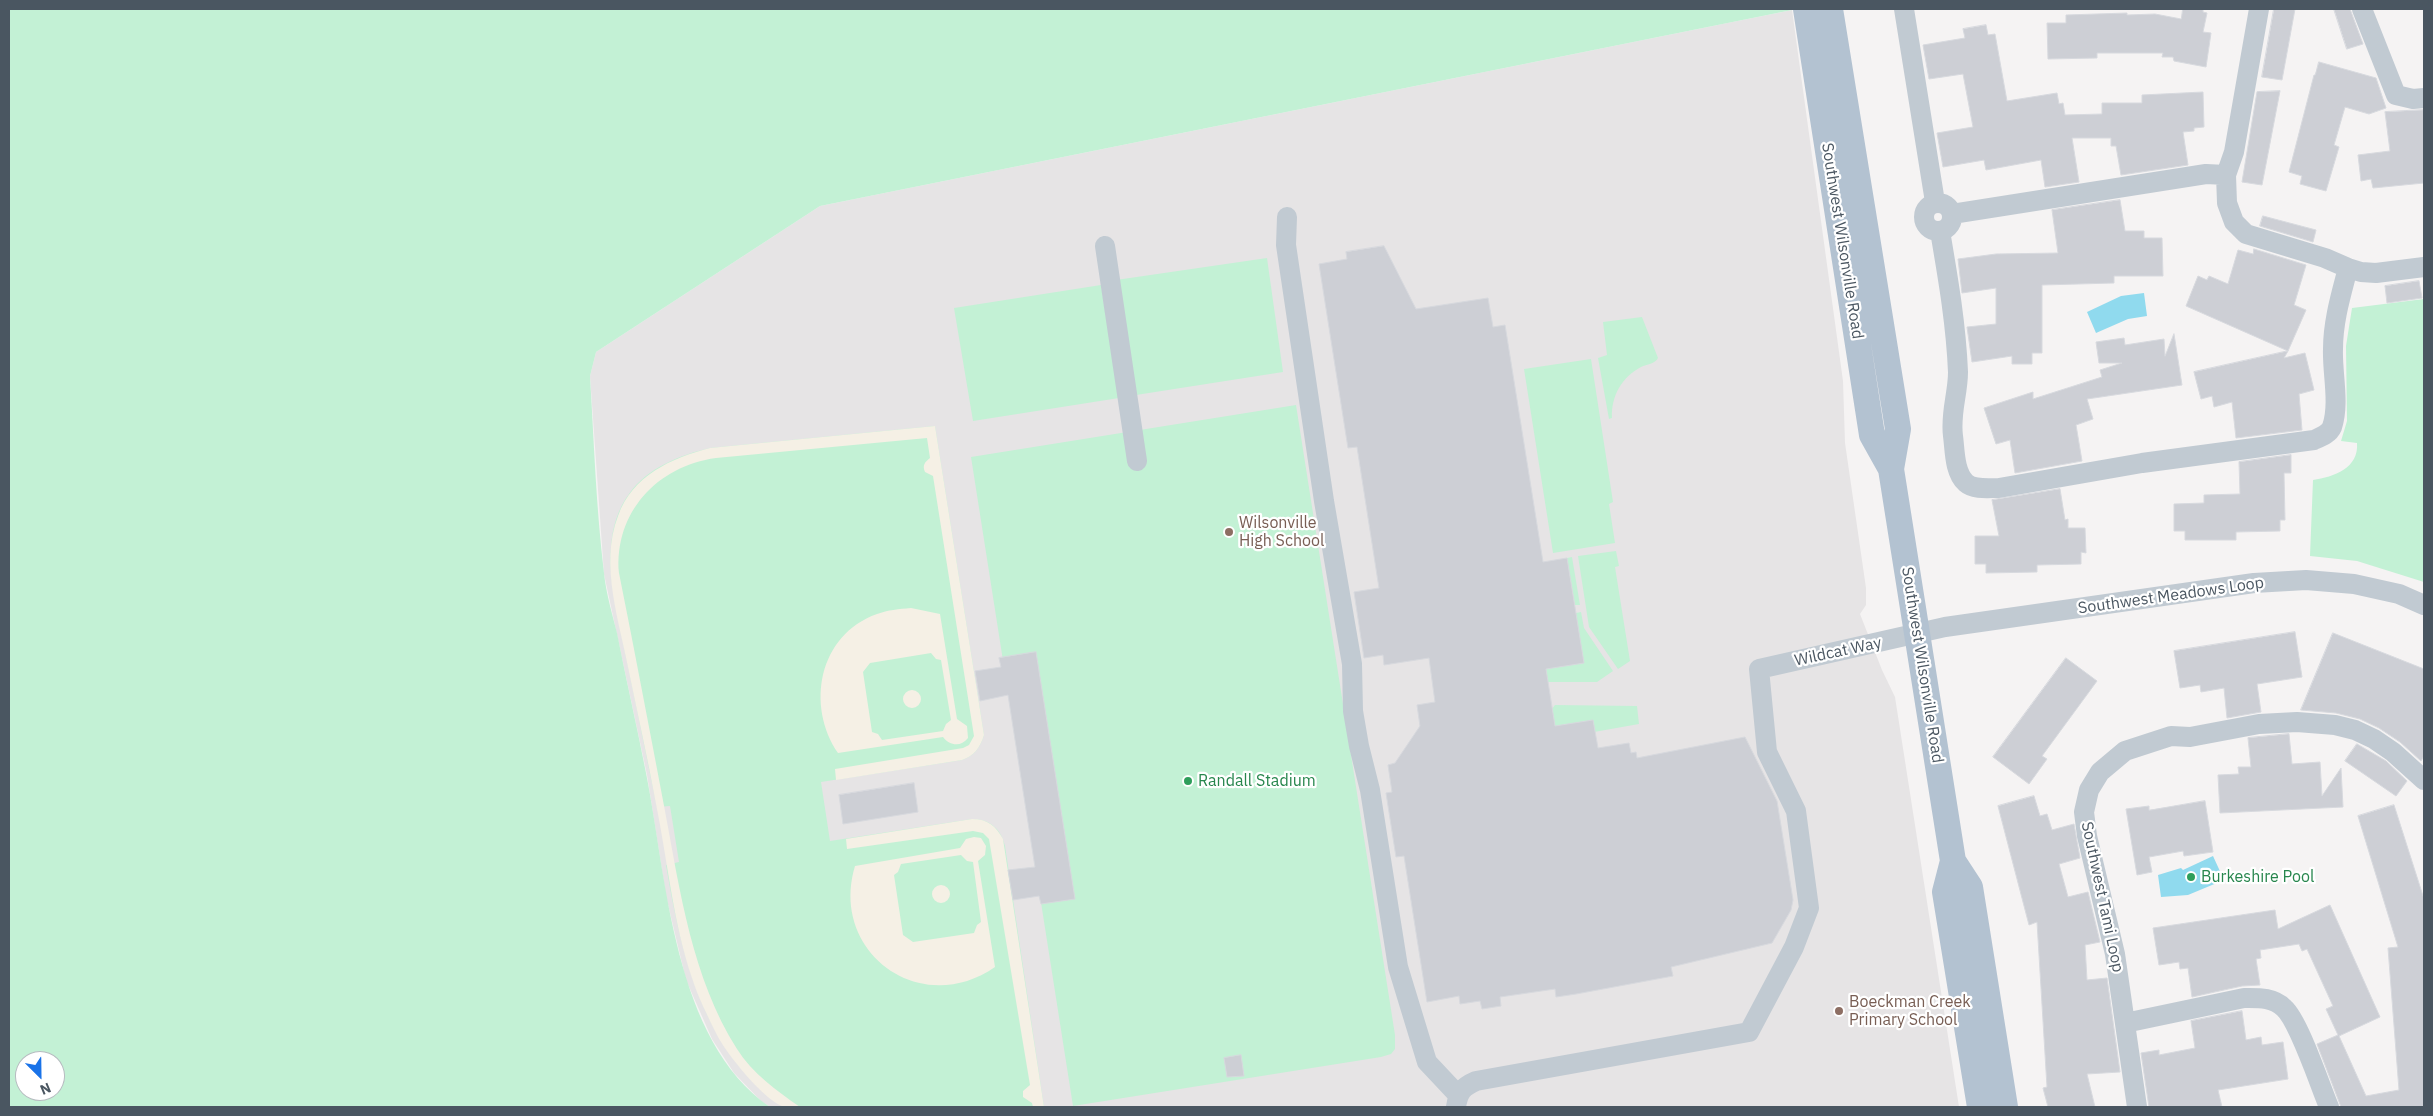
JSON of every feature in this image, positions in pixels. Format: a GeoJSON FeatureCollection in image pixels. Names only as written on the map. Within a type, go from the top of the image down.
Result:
{"type":"FeatureCollection","features":[{"type":"Feature","properties":{"kind":"main road","name":"Southwest Wilsonville Road"},"geometry":{"type":"LineString","coordinates":[[1806,9],[1872,435],[1891,469]]}},
{"type":"Feature","properties":{"kind":"main road","name":"Southwest Wilsonville Road"},"geometry":{"type":"LineString","coordinates":[[1830,9],[1898,429],[1891,469],[1917,635],[1954,861],[1970,887],[2005,1107]]}},
{"type":"Feature","properties":{"kind":"main road","name":"Southwest Wilsonville Road"},"geometry":{"type":"LineString","coordinates":[[1954,861],[1945,892],[1980,1107]]}},
{"type":"Feature","properties":{"kind":"street"},"geometry":{"type":"LineString","coordinates":[[1904,9],[1936,202]]}},
{"type":"Feature","properties":{"kind":"street"},"geometry":{"type":"LineString","coordinates":[[2259,9],[2234,152],[2226,176],[2227,203],[2240,230],[2325,258],[2348,268],[2376,273],[2424,267]]}},
{"type":"Feature","properties":{"kind":"street"},"geometry":{"type":"LineString","coordinates":[[2362,9],[2396,95],[2413,99],[2424,98]]}},
{"type":"Feature","properties":{"kind":"street"},"geometry":{"type":"LineString","coordinates":[[1952,214],[2206,174],[2226,176]]}},
{"type":"Feature","properties":{"kind":"street"},"geometry":{"type":"LineString","coordinates":[[1936,202],[1946,204],[1952,214],[1950,224],[1940,231],[1928,227],[1924,218],[1925,209],[1936,202]]}},
{"type":"Feature","properties":{"kind":"street"},"geometry":{"type":"LineString","coordinates":[[1287,217],[1286,245],[1324,501],[1352,664],[1356,728],[1370,790],[1398,967],[1427,1062],[1457,1101]]}},
{"type":"Feature","properties":{"kind":"street"},"geometry":{"type":"LineString","coordinates":[[1940,231],[1952,305],[1957,363],[1958,388],[1951,421],[1957,469],[1966,483],[1978,488],[1999,488],[2142,463],[2314,440],[2325,435],[2332,427],[2335,322],[2348,268]]}},
{"type":"Feature","properties":{"kind":"street"},"geometry":{"type":"LineString","coordinates":[[1105,246],[1137,461]]}},
{"type":"Feature","properties":{"kind":"street","name":"Southwest Meadows Loop"},"geometry":{"type":"LineString","coordinates":[[1917,635],[1945,627],[2254,583],[2306,580],[2354,584],[2399,594],[2424,605]]}},
{"type":"Feature","properties":{"kind":"street","name":"Wildcat Way"},"geometry":{"type":"LineString","coordinates":[[1457,1101],[1466,1086],[1476,1082],[1749,1032],[1794,947],[1809,908],[1809,894],[1796,811],[1767,752],[1759,669],[1917,635]]}},
{"type":"Feature","properties":{"kind":"street","name":"Southwest Tami Loop"},"geometry":{"type":"LineString","coordinates":[[2138,1107],[2115,954],[2087,836],[2084,812],[2089,790],[2100,772],[2124,751],[2171,736],[2215,734],[2259,724],[2297,722],[2335,725],[2355,730],[2374,739],[2393,752],[2424,780]]}},
{"type":"Feature","properties":{"kind":"street"},"geometry":{"type":"LineString","coordinates":[[2125,1023],[2244,998],[2263,997],[2284,1008],[2297,1029],[2329,1107]]}},
{"type":"Feature","properties":{"kind":"shaded area","name":"Wilsonville High School"},"geometry":{"type":"Polygon","coordinates":[[[1792,10],[1843,381],[1845,443],[1866,588],[1866,605],[1860,614],[1895,697],[1959,1107],[770,1107],[761,1101],[734,1073],[712,1039],[686,980],[666,896],[647,775],[604,574],[590,376],[596,352],[820,206],[1792,10]]]}},
{"type":"Feature","properties":{"kind":"green space"},"geometry":{"type":"Polygon","coordinates":[[[9,9],[1791,9],[820,206],[596,352],[590,376],[597,500],[605,580],[643,755],[669,907],[680,954],[694,1000],[713,1041],[738,1078],[770,1107],[9,1107],[9,9]]]}},
{"type":"Feature","properties":{"kind":"green space"},"geometry":{"type":"Polygon","coordinates":[[[1267,258],[1283,372],[1136,395],[1116,280],[1267,258]]]}},
{"type":"Feature","properties":{"kind":"green space"},"geometry":{"type":"Polygon","coordinates":[[[1101,285],[1119,398],[973,421],[954,308],[1101,285]]]}},
{"type":"Feature","properties":{"kind":"green space"},"geometry":{"type":"Polygon","coordinates":[[[2424,299],[2424,582],[2357,561],[2310,556],[2313,480],[2337,474],[2344,470],[2354,459],[2357,452],[2357,443],[2341,441],[2347,421],[2346,346],[2352,308],[2424,299]]]}},
{"type":"Feature","properties":{"kind":"green space"},"geometry":{"type":"Polygon","coordinates":[[[1642,317],[1658,358],[1653,363],[1634,371],[1623,382],[1613,402],[1612,418],[1609,419],[1598,358],[1607,355],[1603,322],[1642,317]]]}},
{"type":"Feature","properties":{"kind":"green space"},"geometry":{"type":"Polygon","coordinates":[[[1591,359],[1613,502],[1609,504],[1615,543],[1553,553],[1524,369],[1591,359]]]}},
{"type":"Feature","properties":{"kind":"green space","name":"Randall Stadium"},"geometry":{"type":"Polygon","coordinates":[[[1296,405],[1395,1035],[1395,1049],[1391,1054],[1381,1057],[1073,1106],[971,457],[1296,405]]]}},
{"type":"Feature","properties":{"kind":"green space"},"geometry":{"type":"Polygon","coordinates":[[[935,426],[984,735],[976,751],[962,760],[821,782],[830,841],[972,819],[989,823],[998,830],[1005,846],[1044,1107],[784,1107],[757,1085],[734,1059],[715,1031],[689,967],[672,899],[666,865],[679,862],[670,806],[657,807],[615,600],[610,560],[614,526],[625,500],[636,485],[645,477],[665,464],[699,451],[710,448],[935,426]]]}},
{"type":"Feature","properties":{"kind":"green space"},"geometry":{"type":"Polygon","coordinates":[[[1616,551],[1619,566],[1615,567],[1630,661],[1618,669],[1589,627],[1578,556],[1616,551]]]}},
{"type":"Feature","properties":{"kind":"green space"},"geometry":{"type":"Polygon","coordinates":[[[1572,557],[1580,605],[1575,605],[1567,558],[1572,557]]]}},
{"type":"Feature","properties":{"kind":"green space"},"geometry":{"type":"Polygon","coordinates":[[[1581,612],[1584,628],[1613,671],[1597,682],[1543,682],[1540,670],[1576,613],[1581,612]]]}},
{"type":"Feature","properties":{"kind":"green space"},"geometry":{"type":"Polygon","coordinates":[[[1555,705],[1637,706],[1639,724],[1594,732],[1536,730],[1555,705]]]}},
{"type":"Feature","properties":{"kind":"sand"},"geometry":{"type":"Polygon","coordinates":[[[935,426],[984,735],[976,751],[962,760],[836,780],[835,769],[963,748],[969,745],[974,736],[933,476],[924,470],[924,464],[930,458],[927,438],[716,458],[695,463],[675,471],[658,482],[644,496],[632,512],[624,531],[619,551],[619,573],[676,872],[698,964],[722,1022],[743,1058],[757,1074],[800,1107],[785,1107],[767,1096],[757,1087],[722,1043],[700,1000],[685,957],[675,914],[653,787],[613,594],[610,554],[613,535],[624,502],[633,490],[643,480],[667,463],[695,452],[710,448],[935,426]]]}},
{"type":"Feature","properties":{"kind":"sand"},"geometry":{"type":"Polygon","coordinates":[[[911,608],[940,614],[957,719],[967,726],[968,738],[959,744],[952,744],[943,737],[838,753],[828,734],[822,714],[823,674],[830,655],[842,638],[857,624],[877,614],[911,608]],[[931,653],[870,663],[863,672],[872,732],[878,734],[882,740],[943,731],[946,724],[951,720],[941,660],[936,659],[931,653]]]}},
{"type":"Feature","properties":{"kind":"sand"},"geometry":{"type":"Polygon","coordinates":[[[912,690],[918,693],[921,699],[918,705],[912,708],[906,705],[903,699],[906,693],[912,690]]]}},
{"type":"Feature","properties":{"kind":"sand"},"geometry":{"type":"Polygon","coordinates":[[[972,819],[983,820],[991,824],[1003,839],[1044,1107],[1033,1107],[1032,1103],[1023,1097],[1023,1091],[1030,1085],[989,839],[983,833],[973,831],[847,849],[846,839],[972,819]]]}},
{"type":"Feature","properties":{"kind":"sand"},"geometry":{"type":"Polygon","coordinates":[[[981,838],[986,846],[985,855],[978,861],[995,967],[966,981],[938,985],[911,981],[887,968],[868,949],[855,925],[850,897],[855,866],[960,848],[966,839],[981,838]],[[961,855],[901,864],[898,872],[894,875],[903,935],[913,942],[974,933],[977,925],[981,922],[973,862],[967,861],[961,855]]]}},
{"type":"Feature","properties":{"kind":"sand"},"geometry":{"type":"Polygon","coordinates":[[[941,885],[947,888],[950,894],[947,900],[941,903],[935,900],[932,894],[935,888],[941,885]]]}},
{"type":"Feature","properties":{"kind":"water"},"geometry":{"type":"Polygon","coordinates":[[[2144,293],[2147,316],[2128,319],[2096,333],[2087,312],[2121,296],[2144,293]]]}},
{"type":"Feature","properties":{"kind":"water","name":"Burkeshire Pool"},"geometry":{"type":"Polygon","coordinates":[[[2213,856],[2224,880],[2188,895],[2161,897],[2158,875],[2181,868],[2183,870],[2213,856]]]}},
{"type":"Feature","properties":{"kind":"building"},"geometry":{"type":"Polygon","coordinates":[[[2183,9],[2203,9],[2203,12],[2207,13],[2203,32],[2211,33],[2206,67],[2174,61],[2173,57],[2162,57],[2163,53],[2097,53],[2097,58],[2048,59],[2047,23],[2066,23],[2066,15],[2127,13],[2127,15],[2155,14],[2181,19],[2183,9]]]}},
{"type":"Feature","properties":{"kind":"building"},"geometry":{"type":"Polygon","coordinates":[[[2274,9],[2295,9],[2282,80],[2262,77],[2274,9]]]}},
{"type":"Feature","properties":{"kind":"building"},"geometry":{"type":"Polygon","coordinates":[[[2334,9],[2350,9],[2363,44],[2347,49],[2334,9]]]}},
{"type":"Feature","properties":{"kind":"building"},"geometry":{"type":"Polygon","coordinates":[[[1986,25],[1988,35],[1995,34],[2007,101],[2057,93],[2059,104],[2063,103],[2065,115],[2102,114],[2102,103],[2142,103],[2142,95],[2203,92],[2204,127],[2194,128],[2194,131],[2183,132],[2188,165],[2121,175],[2116,146],[2111,146],[2111,138],[2072,138],[2079,182],[2045,187],[2041,160],[1986,170],[1984,160],[1943,167],[1937,133],[1973,127],[1963,74],[1929,79],[1923,45],[1965,38],[1963,29],[1986,25]]]}},
{"type":"Feature","properties":{"kind":"building"},"geometry":{"type":"Polygon","coordinates":[[[2319,62],[2376,78],[2386,108],[2369,114],[2345,107],[2334,145],[2339,147],[2326,191],[2300,184],[2302,176],[2289,172],[2319,62]]]}},
{"type":"Feature","properties":{"kind":"building"},"geometry":{"type":"Polygon","coordinates":[[[2280,91],[2262,185],[2242,182],[2257,92],[2280,91]]]}},
{"type":"Feature","properties":{"kind":"building"},"geometry":{"type":"Polygon","coordinates":[[[2424,110],[2424,183],[2373,188],[2371,179],[2361,181],[2358,155],[2390,151],[2385,112],[2424,110]]]}},
{"type":"Feature","properties":{"kind":"building"},"geometry":{"type":"Polygon","coordinates":[[[2120,200],[2125,231],[2144,231],[2144,238],[2162,238],[2163,276],[2114,276],[2114,283],[2042,285],[2042,353],[2032,353],[2032,364],[2012,364],[2012,356],[1972,362],[1967,327],[1996,324],[1996,288],[1962,293],[1958,259],[1996,254],[2058,253],[2052,210],[2120,200]]]}},
{"type":"Feature","properties":{"kind":"building"},"geometry":{"type":"Polygon","coordinates":[[[2263,216],[2316,230],[2313,242],[2260,226],[2263,216]]]}},
{"type":"Feature","properties":{"kind":"building","name":"Wilsonville High School"},"geometry":{"type":"Polygon","coordinates":[[[1384,246],[1416,309],[1488,298],[1493,327],[1505,325],[1543,562],[1567,558],[1584,663],[1546,669],[1555,726],[1593,720],[1598,748],[1629,743],[1631,753],[1636,752],[1637,758],[1745,737],[1777,801],[1793,900],[1791,910],[1772,943],[1671,967],[1673,976],[1576,994],[1556,997],[1555,989],[1500,997],[1501,1006],[1482,1009],[1480,1001],[1460,1004],[1459,996],[1427,1002],[1404,856],[1396,857],[1386,793],[1392,792],[1388,765],[1395,763],[1420,726],[1417,705],[1435,702],[1429,658],[1384,665],[1383,655],[1364,658],[1354,592],[1379,588],[1357,447],[1348,448],[1319,264],[1347,259],[1346,252],[1384,246]]]}},
{"type":"Feature","properties":{"kind":"building"},"geometry":{"type":"Polygon","coordinates":[[[2254,249],[2306,265],[2294,305],[2306,310],[2288,351],[2186,306],[2198,276],[2207,280],[2209,276],[2228,284],[2238,250],[2253,254],[2254,249]]]}},
{"type":"Feature","properties":{"kind":"building"},"geometry":{"type":"Polygon","coordinates":[[[2419,281],[2422,298],[2387,303],[2385,286],[2419,281]]]}},
{"type":"Feature","properties":{"kind":"building"},"geometry":{"type":"Polygon","coordinates":[[[2174,334],[2182,385],[2087,399],[2093,419],[2076,425],[2082,461],[2015,473],[2010,440],[1996,444],[1984,408],[2033,392],[2033,399],[2102,377],[2100,370],[2122,363],[2099,363],[2096,342],[2124,338],[2125,345],[2164,339],[2165,356],[2174,334]]]}},
{"type":"Feature","properties":{"kind":"building"},"geometry":{"type":"Polygon","coordinates":[[[2288,351],[2284,358],[2305,353],[2314,390],[2299,394],[2302,430],[2236,438],[2232,402],[2214,407],[2212,396],[2201,399],[2194,372],[2288,351]]]}},
{"type":"Feature","properties":{"kind":"building"},"geometry":{"type":"Polygon","coordinates":[[[2291,455],[2291,473],[2284,473],[2285,520],[2280,520],[2280,531],[2236,532],[2236,540],[2185,540],[2185,531],[2174,531],[2174,504],[2204,503],[2204,495],[2240,494],[2239,462],[2291,455]]]}},
{"type":"Feature","properties":{"kind":"building"},"geometry":{"type":"Polygon","coordinates":[[[2060,489],[2065,520],[2068,519],[2068,528],[2085,528],[2086,553],[2081,552],[2081,564],[2037,565],[2037,572],[1986,573],[1986,564],[1975,564],[1975,536],[1999,536],[1992,500],[2060,489]]]}},
{"type":"Feature","properties":{"kind":"building"},"geometry":{"type":"Polygon","coordinates":[[[2295,632],[2302,677],[2257,684],[2261,712],[2227,718],[2224,688],[2201,692],[2200,685],[2180,688],[2174,651],[2295,632]]]}},
{"type":"Feature","properties":{"kind":"building"},"geometry":{"type":"Polygon","coordinates":[[[2333,633],[2424,669],[2424,756],[2421,761],[2400,742],[2379,728],[2360,719],[2336,713],[2301,710],[2333,633]]]}},
{"type":"Feature","properties":{"kind":"building"},"geometry":{"type":"Polygon","coordinates":[[[1036,652],[1075,899],[1041,904],[1039,896],[1013,900],[1008,870],[1035,867],[1008,695],[980,701],[975,671],[1001,667],[999,658],[1036,652]]]}},
{"type":"Feature","properties":{"kind":"building"},"geometry":{"type":"Polygon","coordinates":[[[2066,658],[2097,681],[2042,756],[2047,759],[2029,784],[1993,757],[2066,658]]]}},
{"type":"Feature","properties":{"kind":"building"},"geometry":{"type":"Polygon","coordinates":[[[2289,734],[2292,764],[2320,762],[2322,796],[2341,768],[2343,807],[2220,813],[2218,775],[2239,774],[2238,767],[2251,767],[2248,738],[2289,734]]]}},
{"type":"Feature","properties":{"kind":"building"},"geometry":{"type":"Polygon","coordinates":[[[2357,744],[2386,761],[2407,781],[2396,796],[2345,761],[2357,744]]]}},
{"type":"Feature","properties":{"kind":"building"},"geometry":{"type":"Polygon","coordinates":[[[914,783],[918,812],[843,824],[839,795],[914,783]]]}},
{"type":"Feature","properties":{"kind":"building"},"geometry":{"type":"Polygon","coordinates":[[[2034,796],[2040,816],[2047,814],[2052,830],[2074,824],[2080,858],[2059,864],[2068,897],[2088,892],[2100,942],[2085,945],[2087,980],[2107,978],[2120,1072],[2087,1074],[2095,1107],[2048,1107],[2043,1088],[2047,1087],[2037,922],[2029,925],[1998,806],[2034,796]]]}},
{"type":"Feature","properties":{"kind":"building"},"geometry":{"type":"Polygon","coordinates":[[[2205,801],[2213,852],[2184,856],[2183,851],[2149,857],[2152,872],[2137,875],[2126,809],[2149,806],[2149,810],[2205,801]]]}},
{"type":"Feature","properties":{"kind":"building"},"geometry":{"type":"Polygon","coordinates":[[[2394,805],[2424,899],[2424,1107],[2341,1107],[2317,1044],[2338,1035],[2326,1009],[2333,1006],[2307,949],[2302,951],[2299,944],[2260,950],[2261,958],[2256,959],[2260,985],[2242,986],[2192,997],[2188,968],[2180,969],[2179,962],[2159,965],[2153,928],[2275,910],[2278,929],[2330,905],[2380,1017],[2339,1036],[2366,1096],[2399,1090],[2388,948],[2398,947],[2358,816],[2394,805]]]}},
{"type":"Feature","properties":{"kind":"building"},"geometry":{"type":"Polygon","coordinates":[[[2242,1011],[2246,1040],[2261,1037],[2262,1045],[2283,1042],[2288,1079],[2218,1090],[2222,1107],[2149,1107],[2141,1053],[2159,1050],[2159,1055],[2195,1048],[2191,1021],[2242,1011]]]}},
{"type":"Feature","properties":{"kind":"building"},"geometry":{"type":"Polygon","coordinates":[[[1241,1055],[1244,1076],[1227,1077],[1224,1058],[1241,1055]]]}},
{"type":"Feature","properties":{"kind":"place","name":"Wilsonville High School"},"geometry":{"type":"Point","coordinates":[1229,532]}},
{"type":"Feature","properties":{"kind":"place","name":"Randall Stadium"},"geometry":{"type":"Point","coordinates":[1188,781]}},
{"type":"Feature","properties":{"kind":"place","name":"Burkeshire Pool"},"geometry":{"type":"Point","coordinates":[2191,877]}},
{"type":"Feature","properties":{"kind":"place","name":"Boeckman Creek Primary School"},"geometry":{"type":"Point","coordinates":[1839,1011]}}]}
